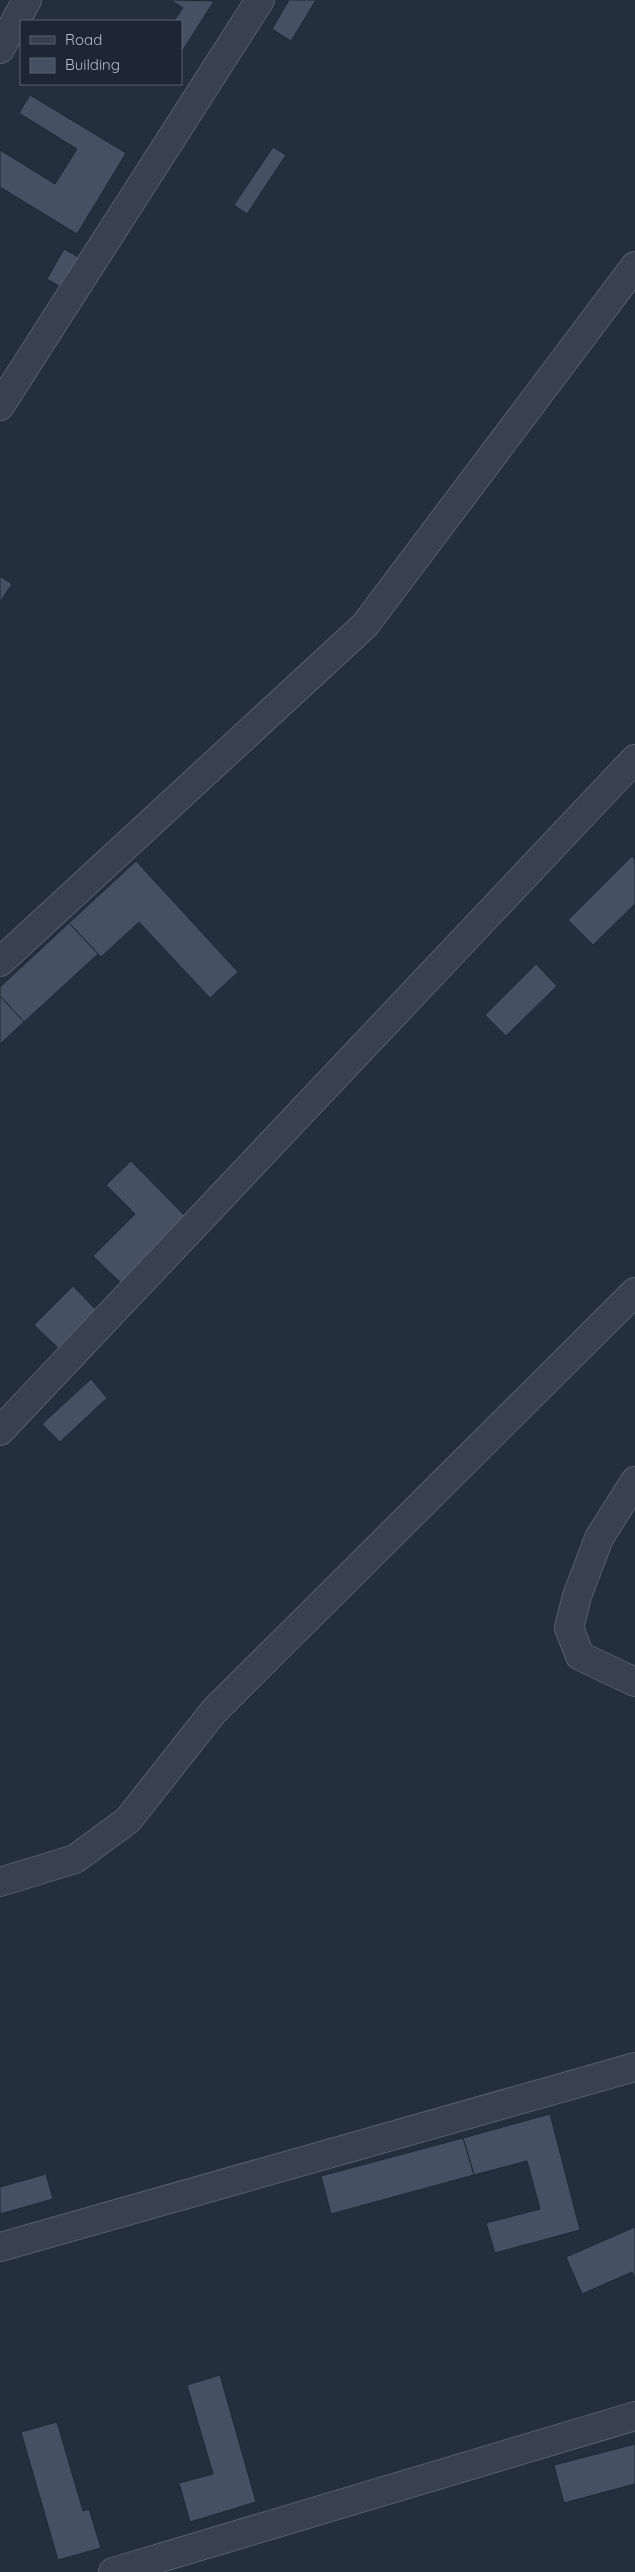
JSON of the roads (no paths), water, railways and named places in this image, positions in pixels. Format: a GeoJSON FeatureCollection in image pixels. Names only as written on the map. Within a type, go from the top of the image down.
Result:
{"type":"FeatureCollection","features":[{"type":"Feature","properties":{"kind":"street"},"geometry":{"type":"LineString","coordinates":[[0,49],[27,0]]}},
{"type":"Feature","properties":{"kind":"street"},"geometry":{"type":"LineString","coordinates":[[0,406],[260,0]]}},
{"type":"Feature","properties":{"kind":"street"},"geometry":{"type":"LineString","coordinates":[[0,962],[365,625],[635,266]]}},
{"type":"Feature","properties":{"kind":"street"},"geometry":{"type":"LineString","coordinates":[[0,1431],[635,759]]}},
{"type":"Feature","properties":{"kind":"street"},"geometry":{"type":"LineString","coordinates":[[0,1882],[75,1859],[128,1820],[214,1711],[635,1292]]}},
{"type":"Feature","properties":{"kind":"street"},"geometry":{"type":"LineString","coordinates":[[635,1481],[600,1538],[577,1596],[569,1628],[580,1656],[635,1682]]}},
{"type":"Feature","properties":{"kind":"street"},"geometry":{"type":"LineString","coordinates":[[0,2247],[635,2067]]}},
{"type":"Feature","properties":{"kind":"street"},"geometry":{"type":"LineString","coordinates":[[113,2572],[635,2416]]}}]}
